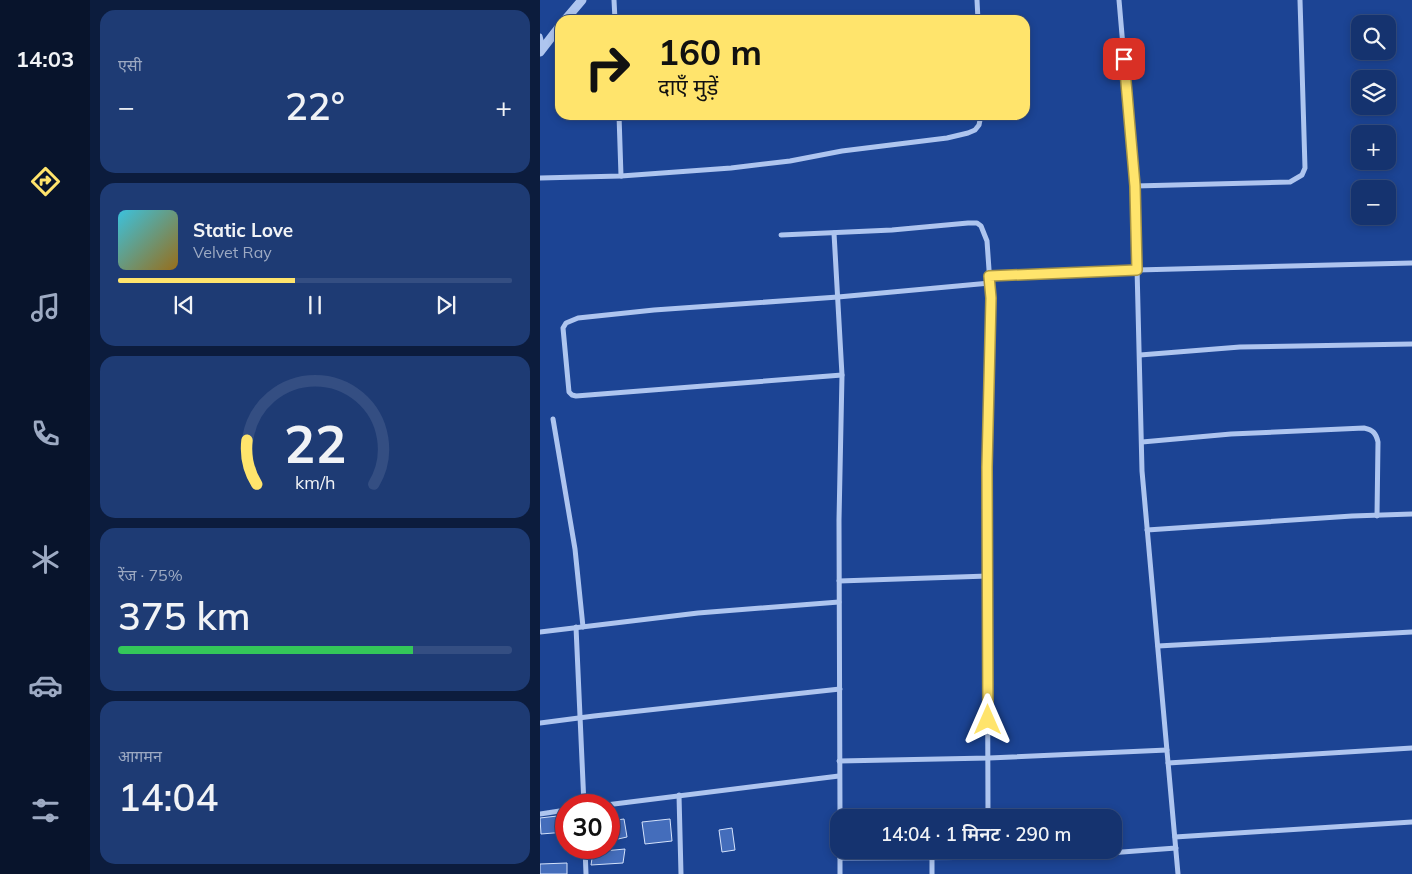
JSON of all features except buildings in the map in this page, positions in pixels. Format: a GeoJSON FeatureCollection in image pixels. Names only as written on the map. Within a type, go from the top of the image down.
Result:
{"type":"FeatureCollection","features":[{"type":"Feature","properties":{"kind":"street"},"geometry":{"type":"LineString","coordinates":[[569,15],[582,0]]}},
{"type":"Feature","properties":{"kind":"street"},"geometry":{"type":"LineString","coordinates":[[614,0],[615,15]]}},
{"type":"Feature","properties":{"kind":"street"},"geometry":{"type":"LineString","coordinates":[[978,0],[978,15]]}},
{"type":"Feature","properties":{"kind":"street"},"geometry":{"type":"LineString","coordinates":[[1119,0],[1135,186],[1142,471],[1178,874]]}},
{"type":"Feature","properties":{"kind":"street"},"geometry":{"type":"LineString","coordinates":[[1135,186],[1290,182],[1302,176],[1305,168],[1300,0]]}},
{"type":"Feature","properties":{"kind":"street"},"geometry":{"type":"LineString","coordinates":[[542,50],[555,33]]}},
{"type":"Feature","properties":{"kind":"street"},"geometry":{"type":"LineString","coordinates":[[540,36],[542,50]]}},
{"type":"Feature","properties":{"kind":"street"},"geometry":{"type":"LineString","coordinates":[[619,120],[621,176]]}},
{"type":"Feature","properties":{"kind":"street"},"geometry":{"type":"LineString","coordinates":[[540,178],[621,176],[760,165],[842,151],[947,138],[975,130],[980,120]]}},
{"type":"Feature","properties":{"kind":"street"},"geometry":{"type":"LineString","coordinates":[[782,236],[977,223],[981,226],[987,241],[991,298],[987,467],[988,809]]}},
{"type":"Feature","properties":{"kind":"street"},"geometry":{"type":"LineString","coordinates":[[834,233],[842,375],[839,581],[840,809]]}},
{"type":"Feature","properties":{"kind":"street"},"geometry":{"type":"LineString","coordinates":[[989,276],[1137,270],[1412,264]]}},
{"type":"Feature","properties":{"kind":"street"},"geometry":{"type":"LineString","coordinates":[[842,375],[576,396],[569,392],[563,328],[566,323],[578,318],[654,310],[838,297],[990,283]]}},
{"type":"Feature","properties":{"kind":"street"},"geometry":{"type":"LineString","coordinates":[[1140,355],[1240,347],[1412,344]]}},
{"type":"Feature","properties":{"kind":"street"},"geometry":{"type":"LineString","coordinates":[[553,419],[575,549],[583,627]]}},
{"type":"Feature","properties":{"kind":"street"},"geometry":{"type":"LineString","coordinates":[[1142,442],[1230,434],[1370,429],[1377,436],[1378,442],[1377,516]]}},
{"type":"Feature","properties":{"kind":"street"},"geometry":{"type":"LineString","coordinates":[[1147,530],[1412,514]]}},
{"type":"Feature","properties":{"kind":"street"},"geometry":{"type":"LineString","coordinates":[[839,581],[988,576]]}},
{"type":"Feature","properties":{"kind":"street"},"geometry":{"type":"LineString","coordinates":[[540,632],[698,613],[839,602]]}},
{"type":"Feature","properties":{"kind":"street"},"geometry":{"type":"LineString","coordinates":[[576,627],[584,794]]}},
{"type":"Feature","properties":{"kind":"street"},"geometry":{"type":"LineString","coordinates":[[1158,646],[1412,632]]}},
{"type":"Feature","properties":{"kind":"street"},"geometry":{"type":"LineString","coordinates":[[540,723],[840,689]]}},
{"type":"Feature","properties":{"kind":"street"},"geometry":{"type":"LineString","coordinates":[[1168,763],[1412,748]]}},
{"type":"Feature","properties":{"kind":"street"},"geometry":{"type":"LineString","coordinates":[[839,761],[989,758],[1167,750]]}},
{"type":"Feature","properties":{"kind":"street"},"geometry":{"type":"LineString","coordinates":[[620,803],[839,776]]}},
{"type":"Feature","properties":{"kind":"street"},"geometry":{"type":"LineString","coordinates":[[679,795],[681,874]]}},
{"type":"Feature","properties":{"kind":"street"},"geometry":{"type":"LineString","coordinates":[[540,814],[555,812]]}},
{"type":"Feature","properties":{"kind":"street"},"geometry":{"type":"LineString","coordinates":[[1175,837],[1412,822]]}},
{"type":"Feature","properties":{"kind":"street"},"geometry":{"type":"LineString","coordinates":[[1122,852],[1176,848]]}},
{"type":"Feature","properties":{"kind":"street"},"geometry":{"type":"LineString","coordinates":[[585,859],[586,874]]}},
{"type":"Feature","properties":{"kind":"street"},"geometry":{"type":"LineString","coordinates":[[840,859],[840,874]]}},
{"type":"Feature","properties":{"kind":"street"},"geometry":{"type":"LineString","coordinates":[[932,859],[932,874]]}},
{"type":"Feature","properties":{"kind":"route"},"geometry":{"type":"LineString","coordinates":[[988,720],[987,467],[991,298],[989,276],[1137,270],[1135,186],[1124,59]]}}]}
